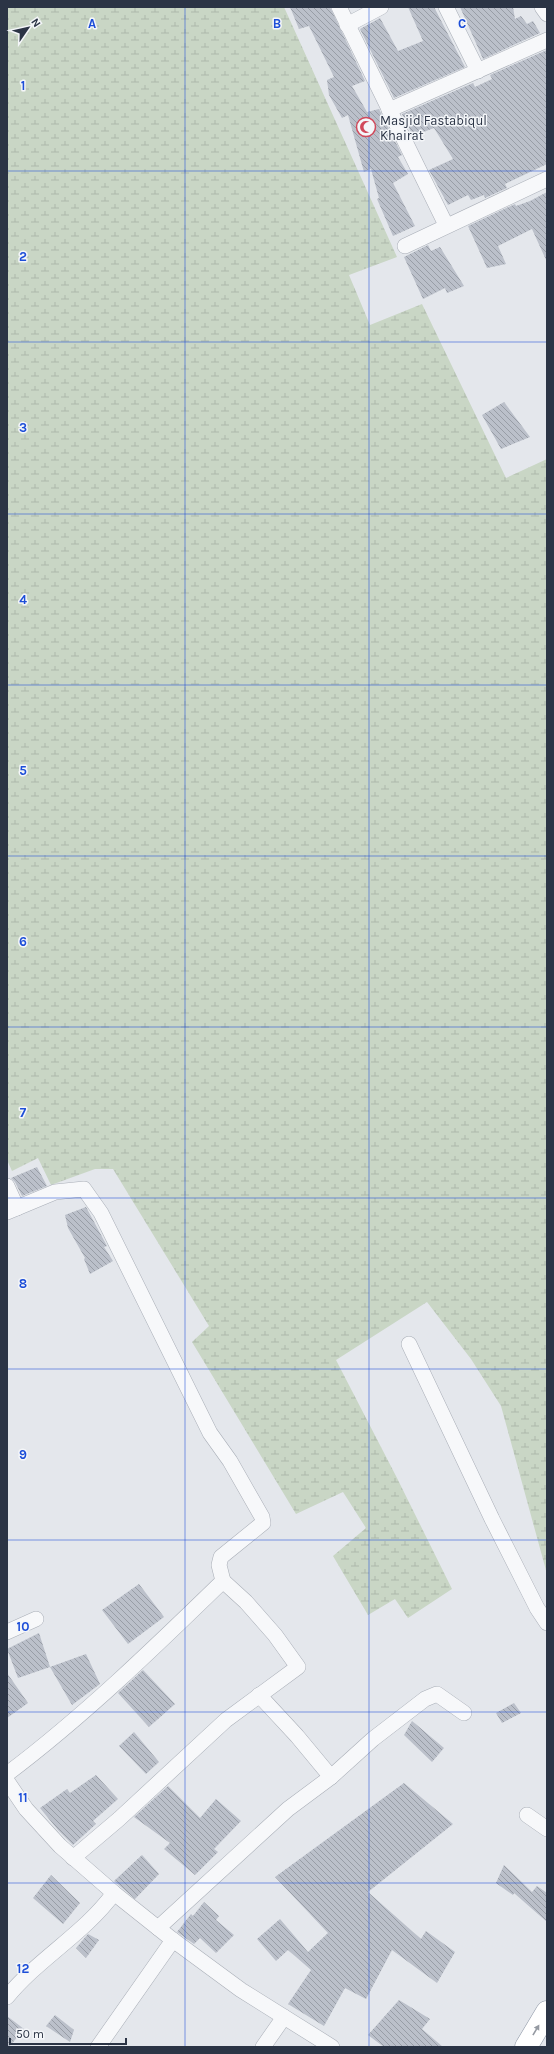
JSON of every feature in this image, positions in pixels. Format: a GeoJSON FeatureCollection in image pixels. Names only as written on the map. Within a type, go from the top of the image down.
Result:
{"type":"FeatureCollection","features":[{"type":"Feature","properties":{"kind":"highway"},"geometry":{"type":"LineString","coordinates":[[526,2047],[547,2012]]}},
{"type":"Feature","properties":{"kind":"street"},"geometry":{"type":"LineString","coordinates":[[339,7],[446,226]]}},
{"type":"Feature","properties":{"kind":"street"},"geometry":{"type":"LineString","coordinates":[[347,25],[381,7]]}},
{"type":"Feature","properties":{"kind":"street"},"geometry":{"type":"LineString","coordinates":[[446,7],[478,71]]}},
{"type":"Feature","properties":{"kind":"street"},"geometry":{"type":"LineString","coordinates":[[542,7],[547,14]]}},
{"type":"Feature","properties":{"kind":"street"},"geometry":{"type":"LineString","coordinates":[[389,110],[547,40]]}},
{"type":"Feature","properties":{"kind":"street"},"geometry":{"type":"LineString","coordinates":[[405,246],[547,179]]}},
{"type":"Feature","properties":{"kind":"street"},"geometry":{"type":"LineString","coordinates":[[7,1186],[12,1210],[55,1192],[84,1189],[101,1212],[210,1433],[230,1461],[262,1517],[262,1526],[241,1540],[221,1557],[219,1565],[223,1581],[246,1602],[298,1666],[205,1738],[119,1819],[73,1858]]}},
{"type":"Feature","properties":{"kind":"street"},"geometry":{"type":"LineString","coordinates":[[409,1344],[492,1519],[537,1608],[547,1623]]}},
{"type":"Feature","properties":{"kind":"street"},"geometry":{"type":"LineString","coordinates":[[7,1774],[43,1746],[106,1691],[223,1581]]}},
{"type":"Feature","properties":{"kind":"street"},"geometry":{"type":"LineString","coordinates":[[7,1632],[36,1619]]}},
{"type":"Feature","properties":{"kind":"street"},"geometry":{"type":"LineString","coordinates":[[158,1928],[288,1809],[331,1777],[373,1739],[430,1695],[437,1694],[464,1713]]}},
{"type":"Feature","properties":{"kind":"street"},"geometry":{"type":"LineString","coordinates":[[259,1695],[297,1736],[331,1777]]}},
{"type":"Feature","properties":{"kind":"street"},"geometry":{"type":"LineString","coordinates":[[7,1781],[26,1809],[60,1846],[114,1893],[173,1940],[241,1990],[332,2047]]}},
{"type":"Feature","properties":{"kind":"street"},"geometry":{"type":"LineString","coordinates":[[526,1814],[547,1829]]}},
{"type":"Feature","properties":{"kind":"street"},"geometry":{"type":"LineString","coordinates":[[7,1997],[35,1966],[96,1916],[114,1893]]}},
{"type":"Feature","properties":{"kind":"street"},"geometry":{"type":"LineString","coordinates":[[98,2047],[173,1940]]}},
{"type":"Feature","properties":{"kind":"street"},"geometry":{"type":"LineString","coordinates":[[263,2047],[284,2017]]}},
{"type":"Feature","properties":{"kind":"green space"},"geometry":{"type":"Polygon","coordinates":[[[7,7],[284,7],[397,257],[349,275],[370,325],[422,304],[506,478],[547,459],[547,1574],[501,1406],[471,1359],[427,1302],[336,1360],[452,1589],[408,1618],[395,1599],[368,1615],[333,1556],[366,1528],[343,1492],[296,1514],[192,1342],[209,1326],[113,1169],[95,1169],[51,1185],[38,1158],[12,1171],[7,1160],[7,7]]]}},
{"type":"Feature","properties":{"kind":"building"},"geometry":{"type":"Polygon","coordinates":[[[290,7],[330,7],[365,81],[352,86],[367,112],[379,109],[402,155],[398,157],[408,174],[393,183],[415,226],[393,236],[377,199],[379,198],[371,169],[364,172],[348,115],[342,118],[329,95],[327,80],[334,77],[309,26],[299,29],[290,7]]]}},
{"type":"Feature","properties":{"kind":"building"},"geometry":{"type":"Polygon","coordinates":[[[408,7],[434,7],[465,67],[394,98],[360,29],[380,18],[398,51],[423,41],[408,7]]]}},
{"type":"Feature","properties":{"kind":"building"},"geometry":{"type":"Polygon","coordinates":[[[460,7],[513,7],[515,19],[521,16],[527,24],[533,21],[540,33],[483,59],[460,7]]]}},
{"type":"Feature","properties":{"kind":"building"},"geometry":{"type":"Polygon","coordinates":[[[547,50],[547,164],[505,184],[507,188],[485,198],[484,195],[471,200],[468,195],[448,205],[429,170],[453,159],[434,128],[413,136],[402,114],[473,83],[475,87],[492,79],[490,75],[547,50]]]}},
{"type":"Feature","properties":{"kind":"building"},"geometry":{"type":"Polygon","coordinates":[[[547,192],[547,262],[532,229],[498,246],[506,264],[487,268],[468,226],[515,204],[516,206],[530,201],[547,192]]]}},
{"type":"Feature","properties":{"kind":"building"},"geometry":{"type":"Polygon","coordinates":[[[428,245],[431,251],[440,247],[464,286],[447,293],[445,288],[423,299],[404,257],[428,245]]]}},
{"type":"Feature","properties":{"kind":"building"},"geometry":{"type":"Polygon","coordinates":[[[504,402],[530,437],[501,449],[482,415],[504,402]]]}},
{"type":"Feature","properties":{"kind":"building"},"geometry":{"type":"Polygon","coordinates":[[[37,1167],[47,1186],[22,1196],[15,1182],[11,1178],[37,1167]]]}},
{"type":"Feature","properties":{"kind":"building"},"geometry":{"type":"Polygon","coordinates":[[[86,1207],[107,1246],[104,1247],[113,1261],[90,1274],[84,1259],[85,1258],[68,1228],[65,1215],[86,1207]]]}},
{"type":"Feature","properties":{"kind":"building"},"geometry":{"type":"Polygon","coordinates":[[[139,1584],[164,1617],[128,1644],[102,1610],[139,1584]]]}},
{"type":"Feature","properties":{"kind":"building"},"geometry":{"type":"Polygon","coordinates":[[[39,1633],[50,1667],[18,1678],[7,1649],[39,1633]]]}},
{"type":"Feature","properties":{"kind":"building"},"geometry":{"type":"Polygon","coordinates":[[[86,1654],[100,1684],[72,1705],[50,1667],[86,1654]]]}},
{"type":"Feature","properties":{"kind":"building"},"geometry":{"type":"Polygon","coordinates":[[[143,1670],[175,1704],[149,1727],[118,1693],[143,1670]]]}},
{"type":"Feature","properties":{"kind":"building"},"geometry":{"type":"Polygon","coordinates":[[[7,1673],[28,1703],[7,1718],[7,1673]]]}},
{"type":"Feature","properties":{"kind":"building"},"geometry":{"type":"Polygon","coordinates":[[[514,1703],[521,1713],[502,1723],[496,1713],[514,1703]]]}},
{"type":"Feature","properties":{"kind":"building"},"geometry":{"type":"Polygon","coordinates":[[[412,1721],[444,1748],[432,1762],[404,1735],[412,1721]]]}},
{"type":"Feature","properties":{"kind":"building"},"geometry":{"type":"Polygon","coordinates":[[[134,1732],[159,1762],[146,1774],[119,1746],[134,1732]]]}},
{"type":"Feature","properties":{"kind":"building"},"geometry":{"type":"Polygon","coordinates":[[[96,1775],[118,1799],[93,1821],[96,1824],[73,1845],[58,1830],[40,1808],[67,1789],[70,1793],[96,1775]]]}},
{"type":"Feature","properties":{"kind":"building"},"geometry":{"type":"Polygon","coordinates":[[[404,1783],[453,1824],[368,1892],[421,1939],[426,1931],[455,1952],[437,1983],[392,1950],[366,1999],[345,1988],[324,2026],[288,2004],[311,1970],[288,1950],[276,1961],[257,1939],[280,1919],[308,1952],[328,1933],[275,1877],[404,1783]]]}},
{"type":"Feature","properties":{"kind":"building"},"geometry":{"type":"Polygon","coordinates":[[[168,1786],[200,1818],[216,1799],[241,1821],[214,1849],[218,1852],[195,1875],[164,1849],[170,1843],[134,1817],[168,1786]]]}},
{"type":"Feature","properties":{"kind":"building"},"geometry":{"type":"Polygon","coordinates":[[[142,1855],[159,1874],[135,1899],[114,1881],[142,1855]]]}},
{"type":"Feature","properties":{"kind":"building"},"geometry":{"type":"Polygon","coordinates":[[[504,1865],[532,1892],[537,1886],[547,1893],[547,1922],[514,1893],[513,1895],[496,1883],[504,1865]]]}},
{"type":"Feature","properties":{"kind":"building"},"geometry":{"type":"Polygon","coordinates":[[[51,1875],[80,1903],[63,1924],[33,1898],[51,1875]]]}},
{"type":"Feature","properties":{"kind":"building"},"geometry":{"type":"Polygon","coordinates":[[[204,1902],[219,1916],[216,1920],[234,1935],[216,1953],[200,1938],[194,1944],[177,1932],[191,1914],[193,1916],[204,1902]]]}},
{"type":"Feature","properties":{"kind":"building"},"geometry":{"type":"Polygon","coordinates":[[[88,1934],[99,1940],[86,1958],[76,1948],[88,1934]]]}},
{"type":"Feature","properties":{"kind":"building"},"geometry":{"type":"Polygon","coordinates":[[[399,2000],[430,2019],[422,2029],[443,2047],[384,2047],[368,2035],[399,2000]]]}},
{"type":"Feature","properties":{"kind":"building"},"geometry":{"type":"Polygon","coordinates":[[[55,2015],[74,2030],[70,2042],[46,2026],[55,2015]]]}},
{"type":"Feature","properties":{"kind":"building"},"geometry":{"type":"Polygon","coordinates":[[[7,2016],[24,2029],[9,2047],[7,2047],[7,2016]]]}},
{"type":"Feature","properties":{"kind":"place","name":"Masjid Fastabiqul Khairat"},"geometry":{"type":"Point","coordinates":[366,127]}}]}
